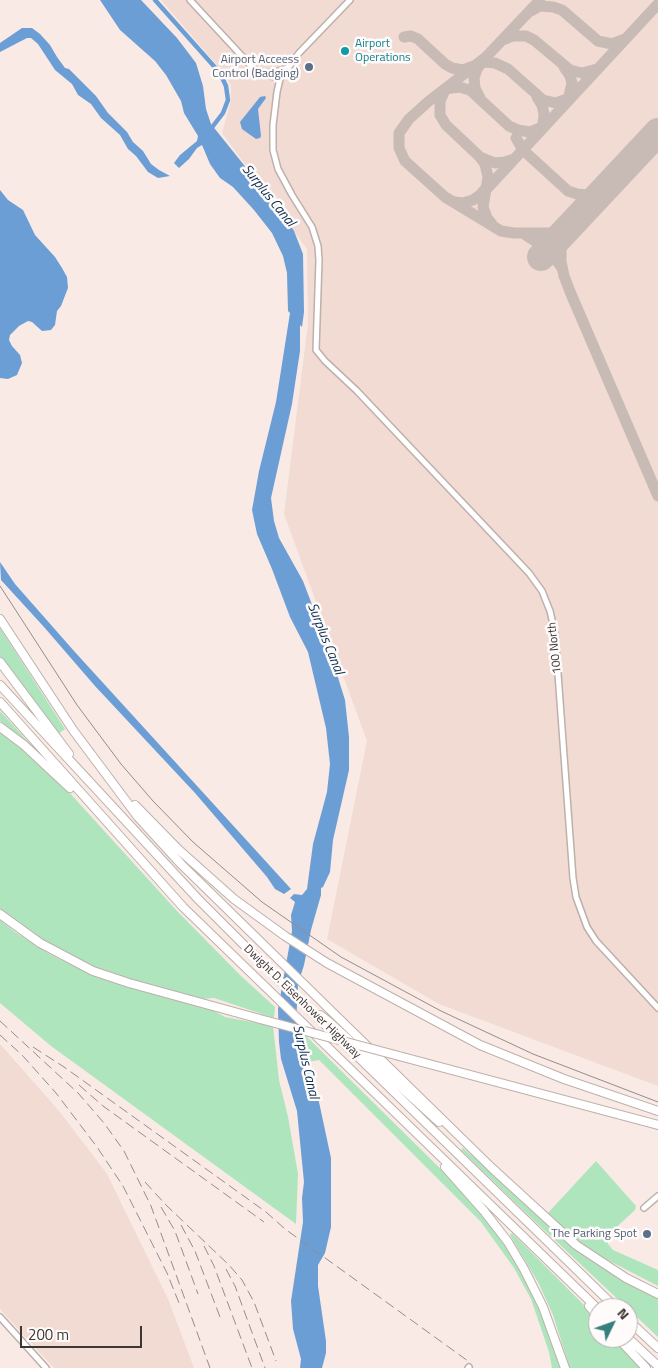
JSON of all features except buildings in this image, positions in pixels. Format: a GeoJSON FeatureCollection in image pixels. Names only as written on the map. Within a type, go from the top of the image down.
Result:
{"type":"FeatureCollection","features":[{"type":"Feature","properties":{"kind":"highway"},"geometry":{"type":"LineString","coordinates":[[0,619],[73,730],[138,817],[181,864],[495,1171]]}},
{"type":"Feature","properties":{"kind":"highway"},"geometry":{"type":"LineString","coordinates":[[0,662],[98,791]]}},
{"type":"Feature","properties":{"kind":"highway","name":"Dwight D. Eisenhower Highway"},"geometry":{"type":"LineString","coordinates":[[0,685],[198,899],[303,1004],[606,1298]]}},
{"type":"Feature","properties":{"kind":"highway","name":"Dwight D. Eisenhower Highway"},"geometry":{"type":"LineString","coordinates":[[0,702],[183,907],[588,1299]]}},
{"type":"Feature","properties":{"kind":"highway"},"geometry":{"type":"LineString","coordinates":[[0,727],[24,745],[111,827]]}},
{"type":"Feature","properties":{"kind":"highway"},"geometry":{"type":"LineString","coordinates":[[73,730],[108,774],[179,850],[234,899],[285,936],[417,1012],[480,1045],[564,1079],[658,1111]]}},
{"type":"Feature","properties":{"kind":"highway"},"geometry":{"type":"LineString","coordinates":[[0,914],[40,943],[66,958],[93,971],[128,983],[658,1125]]}},
{"type":"Feature","properties":{"kind":"highway"},"geometry":{"type":"LineString","coordinates":[[303,1004],[328,1021],[576,1245],[626,1278],[658,1293]]}},
{"type":"Feature","properties":{"kind":"highway"},"geometry":{"type":"LineString","coordinates":[[402,1119],[473,1198],[508,1242],[540,1300],[565,1368]]}},
{"type":"Feature","properties":{"kind":"highway"},"geometry":{"type":"LineString","coordinates":[[547,1260],[588,1305]]}},
{"type":"Feature","properties":{"kind":"highway"},"geometry":{"type":"LineString","coordinates":[[638,1328],[658,1345]]}},
{"type":"Feature","properties":{"kind":"highway"},"geometry":{"type":"LineString","coordinates":[[638,1329],[658,1348]]}},
{"type":"Feature","properties":{"kind":"highway"},"geometry":{"type":"LineString","coordinates":[[638,1347],[658,1366]]}},
{"type":"Feature","properties":{"kind":"highway"},"geometry":{"type":"LineString","coordinates":[[627,1348],[646,1368]]}},
{"type":"Feature","properties":{"kind":"street"},"geometry":{"type":"LineString","coordinates":[[190,0],[248,63],[262,73],[280,80],[299,53],[350,0]]}},
{"type":"Feature","properties":{"kind":"street"},"geometry":{"type":"LineString","coordinates":[[262,73],[276,72],[289,66]]}},
{"type":"Feature","properties":{"kind":"street","name":"100 North"},"geometry":{"type":"LineString","coordinates":[[280,80],[272,125],[272,142],[275,158],[283,180],[312,227],[318,246],[316,350],[529,573],[542,591],[550,611],[555,633],[576,897],[586,927],[596,942],[658,1008]]}},
{"type":"Feature","properties":{"kind":"street"},"geometry":{"type":"LineString","coordinates":[[644,1208],[658,1196]]}},
{"type":"Feature","properties":{"kind":"street"},"geometry":{"type":"LineString","coordinates":[[0,1317],[46,1368]]}},
{"type":"Feature","properties":{"kind":"shaded area"},"geometry":{"type":"Polygon","coordinates":[[[161,0],[658,0],[658,1086],[439,1004],[327,939],[367,741],[284,514],[308,324],[307,249],[222,133],[231,101],[231,85],[223,72],[161,0]]]}},
{"type":"Feature","properties":{"kind":"shaded area"},"geometry":{"type":"Polygon","coordinates":[[[0,1044],[60,1112],[107,1174],[168,1299],[194,1368],[54,1368],[0,1309],[0,1044]]]}},
{"type":"Feature","properties":{"kind":"green space"},"geometry":{"type":"Polygon","coordinates":[[[0,628],[65,729],[58,734],[0,660],[0,628]]]}},
{"type":"Feature","properties":{"kind":"green space"},"geometry":{"type":"Polygon","coordinates":[[[0,711],[32,746],[0,721],[0,711]]]}},
{"type":"Feature","properties":{"kind":"green space"},"geometry":{"type":"Polygon","coordinates":[[[0,730],[58,780],[177,911],[241,976],[275,1007],[274,1018],[214,998],[202,999],[128,980],[89,966],[55,948],[0,910],[0,730]]]}},
{"type":"Feature","properties":{"kind":"green space"},"geometry":{"type":"Polygon","coordinates":[[[0,920],[51,955],[90,974],[127,987],[212,1010],[225,1017],[273,1026],[279,1080],[298,1174],[296,1224],[51,1046],[0,1003],[0,920]]]}},
{"type":"Feature","properties":{"kind":"green space"},"geometry":{"type":"Polygon","coordinates":[[[299,1034],[306,1036],[466,1194],[493,1226],[515,1258],[538,1304],[561,1368],[552,1368],[549,1352],[531,1299],[514,1268],[481,1222],[319,1060],[308,1062],[299,1034]]]}},
{"type":"Feature","properties":{"kind":"green space"},"geometry":{"type":"Polygon","coordinates":[[[463,1148],[497,1177],[566,1241],[658,1296],[658,1337],[638,1318],[638,1298],[617,1298],[461,1150],[463,1148]]]}},
{"type":"Feature","properties":{"kind":"green space"},"geometry":{"type":"Polygon","coordinates":[[[596,1161],[636,1206],[635,1210],[608,1235],[608,1244],[613,1250],[658,1270],[658,1286],[598,1255],[547,1214],[596,1161]]]}},
{"type":"Feature","properties":{"kind":"green space"},"geometry":{"type":"Polygon","coordinates":[[[512,1233],[588,1309],[588,1348],[625,1348],[644,1368],[570,1368],[553,1315],[539,1284],[510,1235],[512,1233]]]}},
{"type":"Feature","properties":{"kind":"water","name":"Surplus Canal"},"geometry":{"type":"Polygon","coordinates":[[[100,0],[141,0],[177,38],[196,63],[211,124],[285,216],[294,231],[303,254],[304,312],[302,327],[300,325],[300,351],[292,404],[271,498],[274,521],[279,538],[303,581],[330,652],[345,700],[349,737],[349,770],[333,840],[330,872],[321,888],[321,895],[298,984],[296,1024],[319,1102],[331,1158],[331,1227],[325,1253],[318,1265],[318,1286],[326,1341],[326,1353],[322,1368],[300,1368],[301,1359],[293,1329],[291,1301],[303,1222],[302,1198],[304,1182],[297,1111],[281,1059],[278,1009],[292,931],[291,915],[295,902],[290,898],[294,894],[302,895],[307,889],[313,844],[327,792],[330,764],[326,728],[308,652],[290,617],[257,534],[252,510],[259,471],[276,402],[290,313],[288,311],[287,273],[283,256],[272,233],[233,187],[220,178],[210,164],[202,145],[179,168],[174,163],[180,155],[197,141],[198,136],[184,113],[181,101],[166,75],[155,61],[120,30],[100,0]]]}},
{"type":"Feature","properties":{"kind":"water"},"geometry":{"type":"Polygon","coordinates":[[[22,28],[32,28],[40,34],[50,45],[65,68],[69,69],[96,96],[108,113],[143,151],[151,164],[170,176],[158,178],[148,172],[128,149],[120,135],[101,118],[91,104],[78,95],[72,84],[55,70],[38,44],[31,38],[27,38],[0,52],[0,43],[22,28]]]}},
{"type":"Feature","properties":{"kind":"water"},"geometry":{"type":"Polygon","coordinates":[[[265,96],[266,98],[258,109],[261,136],[256,139],[242,129],[240,122],[260,97],[265,96]]]}},
{"type":"Feature","properties":{"kind":"water"},"geometry":{"type":"Polygon","coordinates":[[[0,190],[8,200],[23,210],[35,235],[55,257],[62,268],[67,277],[68,288],[57,311],[55,325],[51,330],[42,331],[32,322],[28,321],[19,326],[10,335],[9,340],[20,355],[22,363],[17,375],[8,379],[0,378],[0,190]]]}},
{"type":"Feature","properties":{"kind":"water"},"geometry":{"type":"Polygon","coordinates":[[[0,562],[15,584],[74,651],[291,889],[284,894],[275,889],[267,877],[195,793],[95,686],[1,580],[0,562]]]}},
{"type":"Feature","properties":{"kind":"waterway"},"geometry":{"type":"LineString","coordinates":[[155,0],[220,73],[226,86],[228,100],[223,113],[210,130]]}},
{"type":"Feature","properties":{"kind":"taxiway"},"geometry":{"type":"LineString","coordinates":[[540,0],[486,57],[409,119],[399,133],[399,148],[405,161],[445,197],[501,231],[550,233],[566,227],[581,215]]}},
{"type":"Feature","properties":{"kind":"taxiway"},"geometry":{"type":"LineString","coordinates":[[482,194],[658,4]]}},
{"type":"Feature","properties":{"kind":"taxiway"},"geometry":{"type":"LineString","coordinates":[[531,11],[540,6],[553,7],[562,10],[598,41],[612,44],[625,39]]}},
{"type":"Feature","properties":{"kind":"taxiway"},"geometry":{"type":"LineString","coordinates":[[404,37],[411,36],[418,39],[452,68],[463,70],[485,62],[495,63],[508,69],[543,100],[556,103],[570,98]]}},
{"type":"Feature","properties":{"kind":"taxiway"},"geometry":{"type":"LineString","coordinates":[[503,40],[513,36],[526,36],[534,40],[570,70],[582,73],[597,69]]}},
{"type":"Feature","properties":{"kind":"taxiway"},"geometry":{"type":"LineString","coordinates":[[480,98],[475,88],[474,78],[482,62]]}},
{"type":"Feature","properties":{"kind":"taxiway"},"geometry":{"type":"LineString","coordinates":[[564,67],[572,83],[568,100]]}},
{"type":"Feature","properties":{"kind":"taxiway"},"geometry":{"type":"LineString","coordinates":[[445,89],[459,87],[470,90],[509,126],[518,130],[530,132],[543,127]]}},
{"type":"Feature","properties":{"kind":"taxiway"},"geometry":{"type":"LineString","coordinates":[[446,88],[440,101],[440,115],[446,125],[485,164],[488,177],[483,207],[487,218],[492,224]]}},
{"type":"Feature","properties":{"kind":"taxiway"},"geometry":{"type":"LineString","coordinates":[[537,97],[542,105],[544,114],[540,130]]}},
{"type":"Feature","properties":{"kind":"taxiway"},"geometry":{"type":"LineString","coordinates":[[516,138],[523,150],[568,191],[587,195],[596,193],[608,185]]}},
{"type":"Feature","properties":{"kind":"taxiway"},"geometry":{"type":"LineString","coordinates":[[480,157],[495,163],[514,159]]}},
{"type":"Feature","properties":{"kind":"taxiway"},"geometry":{"type":"LineString","coordinates":[[455,202],[463,203],[473,200],[486,188]]}},
{"type":"Feature","properties":{"kind":"taxiway"},"geometry":{"type":"LineString","coordinates":[[574,224],[566,234],[561,248],[564,276],[658,496]]}},
{"type":"Feature","properties":{"kind":"taxiway"},"geometry":{"type":"LineString","coordinates":[[524,234],[541,245],[555,258],[562,268]]}},
{"type":"Feature","properties":{"kind":"runway"},"geometry":{"type":"LineString","coordinates":[[541,257],[658,132]]}},
{"type":"Feature","properties":{"kind":"tram line"},"geometry":{"type":"LineString","coordinates":[[0,586],[77,705],[121,764],[153,801],[193,842],[262,902],[341,957],[441,1011],[533,1054],[658,1102]]}},
{"type":"Feature","properties":{"kind":"railway"},"geometry":{"type":"LineString","coordinates":[[0,1021],[78,1093],[104,1123],[124,1151],[151,1206],[210,1368]]}},
{"type":"Feature","properties":{"kind":"railway"},"geometry":{"type":"LineString","coordinates":[[0,1035],[22,1055],[56,1093],[97,1147],[123,1186],[167,1273],[179,1303]]}},
{"type":"Feature","properties":{"kind":"railway"},"geometry":{"type":"LineString","coordinates":[[33,1047],[64,1067],[266,1212],[285,1229],[468,1361]]}},
{"type":"Feature","properties":{"kind":"railway"},"geometry":{"type":"LineString","coordinates":[[79,1085],[103,1106],[264,1222]]}},
{"type":"Feature","properties":{"kind":"railway"},"geometry":{"type":"LineString","coordinates":[[145,1182],[242,1280],[254,1302],[276,1361]]}},
{"type":"Feature","properties":{"kind":"railway"},"geometry":{"type":"LineString","coordinates":[[161,1207],[175,1231],[198,1294]]}},
{"type":"Feature","properties":{"kind":"railway"},"geometry":{"type":"LineString","coordinates":[[181,1225],[195,1251],[220,1317]]}},
{"type":"Feature","properties":{"kind":"railway"},"geometry":{"type":"LineString","coordinates":[[204,1246],[214,1266],[252,1368]]}},
{"type":"Feature","properties":{"kind":"railway"},"geometry":{"type":"LineString","coordinates":[[226,1269],[235,1286],[265,1368]]}},
{"type":"Feature","properties":{"kind":"place","name":"Airport Operations"},"geometry":{"type":"Point","coordinates":[345,51]}},
{"type":"Feature","properties":{"kind":"place","name":"Airport Acceess Control (Badging)"},"geometry":{"type":"Point","coordinates":[309,67]}},
{"type":"Feature","properties":{"kind":"place","name":"The Parking Spot"},"geometry":{"type":"Point","coordinates":[647,1234]}}]}
